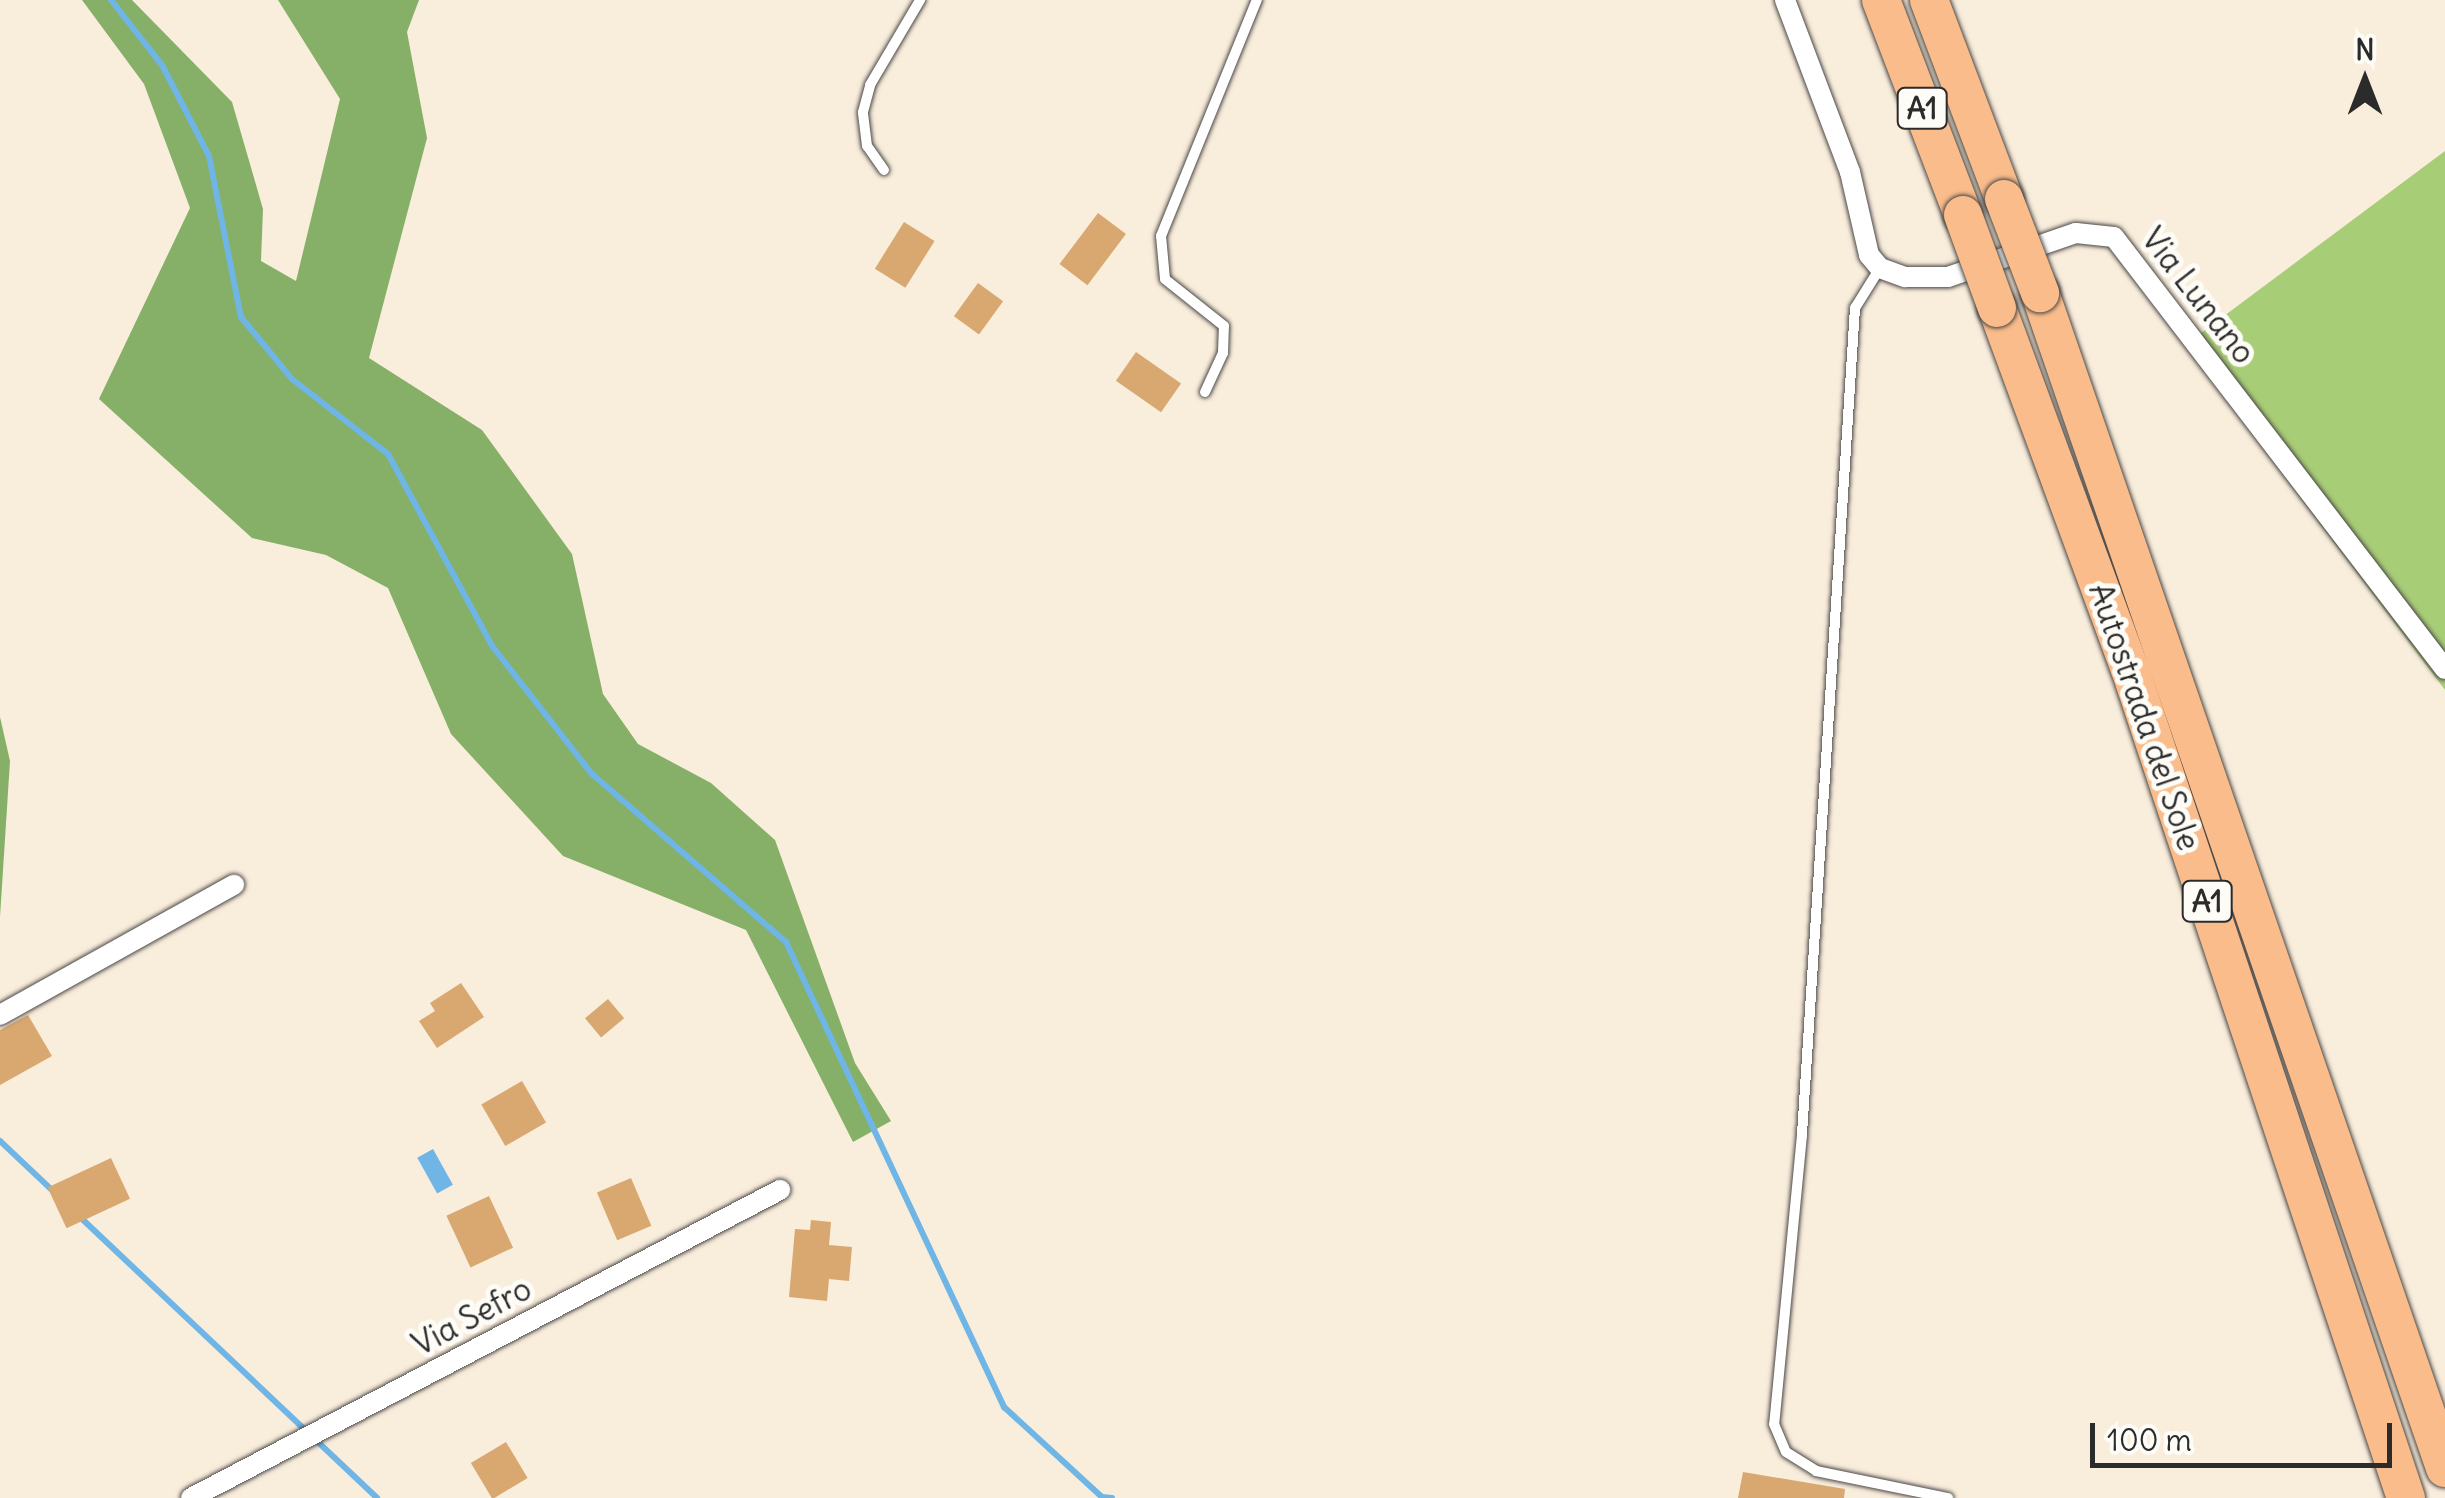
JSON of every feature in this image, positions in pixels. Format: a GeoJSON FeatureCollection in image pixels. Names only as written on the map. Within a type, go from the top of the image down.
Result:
{"type":"FeatureCollection","features":[{"type":"Feature","properties":{"kind":"highway","name":"Autostrada del Sole"},"geometry":{"type":"LineString","coordinates":[[1882,0],[2130,669],[2406,1498]]}},
{"type":"Feature","properties":{"kind":"highway","name":"Autostrada del Sole"},"geometry":{"type":"LineString","coordinates":[[1929,0],[2040,292],[2445,1468]]}},
{"type":"Feature","properties":{"kind":"street"},"geometry":{"type":"LineString","coordinates":[[1785,0],[1850,172],[1869,255],[1880,268]]}},
{"type":"Feature","properties":{"kind":"street","name":"Via Lunano"},"geometry":{"type":"LineString","coordinates":[[1880,268],[1905,277],[1948,277],[2076,232],[2114,237],[2445,670]]}},
{"type":"Feature","properties":{"kind":"street"},"geometry":{"type":"LineString","coordinates":[[0,1014],[234,884]]}},
{"type":"Feature","properties":{"kind":"street","name":"Via Sefro"},"geometry":{"type":"LineString","coordinates":[[191,1498],[780,1190]]}},
{"type":"Feature","properties":{"kind":"lane"},"geometry":{"type":"LineString","coordinates":[[884,170],[867,146],[863,112],[870,85],[920,0]]}},
{"type":"Feature","properties":{"kind":"lane"},"geometry":{"type":"LineString","coordinates":[[1204,392],[1224,353],[1224,326],[1165,279],[1162,236],[1257,0]]}},
{"type":"Feature","properties":{"kind":"lane"},"geometry":{"type":"LineString","coordinates":[[1880,268],[1855,308],[1802,1136],[1774,1424],[1786,1452],[1816,1471],[1948,1498]]}},
{"type":"Feature","properties":{"kind":"green space"},"geometry":{"type":"Polygon","coordinates":[[[82,0],[132,0],[232,102],[263,209],[261,261],[296,281],[340,99],[278,0],[419,0],[407,32],[427,138],[369,358],[482,430],[572,554],[603,694],[638,744],[711,783],[775,840],[855,1063],[891,1121],[853,1142],[746,930],[563,856],[451,734],[388,588],[326,555],[252,538],[99,399],[190,208],[144,84],[82,0]]]}},
{"type":"Feature","properties":{"kind":"green space"},"geometry":{"type":"Polygon","coordinates":[[[2445,151],[2445,690],[2185,345],[2445,151]]]}},
{"type":"Feature","properties":{"kind":"green space"},"geometry":{"type":"Polygon","coordinates":[[[0,717],[10,761],[0,917],[0,717]]]}},
{"type":"Feature","properties":{"kind":"water"},"geometry":{"type":"Polygon","coordinates":[[[433,1149],[453,1185],[437,1194],[417,1158],[433,1149]]]}},
{"type":"Feature","properties":{"kind":"building"},"geometry":{"type":"Polygon","coordinates":[[[1098,213],[1126,234],[1087,285],[1059,264],[1098,213]]]}},
{"type":"Feature","properties":{"kind":"building"},"geometry":{"type":"Polygon","coordinates":[[[904,222],[935,241],[905,288],[875,269],[904,222]]]}},
{"type":"Feature","properties":{"kind":"building"},"geometry":{"type":"Polygon","coordinates":[[[978,283],[1003,301],[979,334],[954,316],[978,283]]]}},
{"type":"Feature","properties":{"kind":"building"},"geometry":{"type":"Polygon","coordinates":[[[1136,352],[1181,384],[1161,412],[1116,381],[1136,352]]]}},
{"type":"Feature","properties":{"kind":"building"},"geometry":{"type":"Polygon","coordinates":[[[461,983],[484,1017],[437,1048],[419,1021],[435,1011],[430,1003],[461,983]]]}},
{"type":"Feature","properties":{"kind":"building"},"geometry":{"type":"Polygon","coordinates":[[[608,999],[624,1018],[601,1037],[585,1018],[608,999]]]}},
{"type":"Feature","properties":{"kind":"building"},"geometry":{"type":"Polygon","coordinates":[[[28,1015],[52,1056],[0,1085],[0,1030],[28,1015]]]}},
{"type":"Feature","properties":{"kind":"building"},"geometry":{"type":"Polygon","coordinates":[[[522,1081],[546,1123],[505,1146],[481,1104],[522,1081]]]}},
{"type":"Feature","properties":{"kind":"building"},"geometry":{"type":"Polygon","coordinates":[[[111,1158],[130,1199],[67,1228],[48,1188],[111,1158]]]}},
{"type":"Feature","properties":{"kind":"building"},"geometry":{"type":"Polygon","coordinates":[[[631,1178],[651,1226],[617,1240],[597,1192],[631,1178]]]}},
{"type":"Feature","properties":{"kind":"building"},"geometry":{"type":"Polygon","coordinates":[[[489,1196],[513,1248],[470,1268],[446,1216],[489,1196]]]}},
{"type":"Feature","properties":{"kind":"building"},"geometry":{"type":"Polygon","coordinates":[[[811,1220],[831,1222],[829,1245],[852,1247],[849,1281],[829,1279],[827,1301],[789,1297],[795,1229],[810,1230],[811,1220]]]}},
{"type":"Feature","properties":{"kind":"building"},"geometry":{"type":"Polygon","coordinates":[[[506,1442],[528,1478],[492,1498],[471,1463],[506,1442]]]}},
{"type":"Feature","properties":{"kind":"building"},"geometry":{"type":"Polygon","coordinates":[[[1743,1472],[1845,1489],[1844,1498],[1738,1498],[1743,1472]]]}},
{"type":"Feature","properties":{"kind":"waterway"},"geometry":{"type":"LineString","coordinates":[[111,0],[162,65],[209,156],[241,317],[292,379],[388,454],[493,647],[592,774],[786,942],[1004,1407],[1102,1497],[1112,1498]]}},
{"type":"Feature","properties":{"kind":"waterway"},"geometry":{"type":"LineString","coordinates":[[0,1141],[53,1191]]}},
{"type":"Feature","properties":{"kind":"waterway"},"geometry":{"type":"LineString","coordinates":[[80,1217],[377,1498]]}}]}
